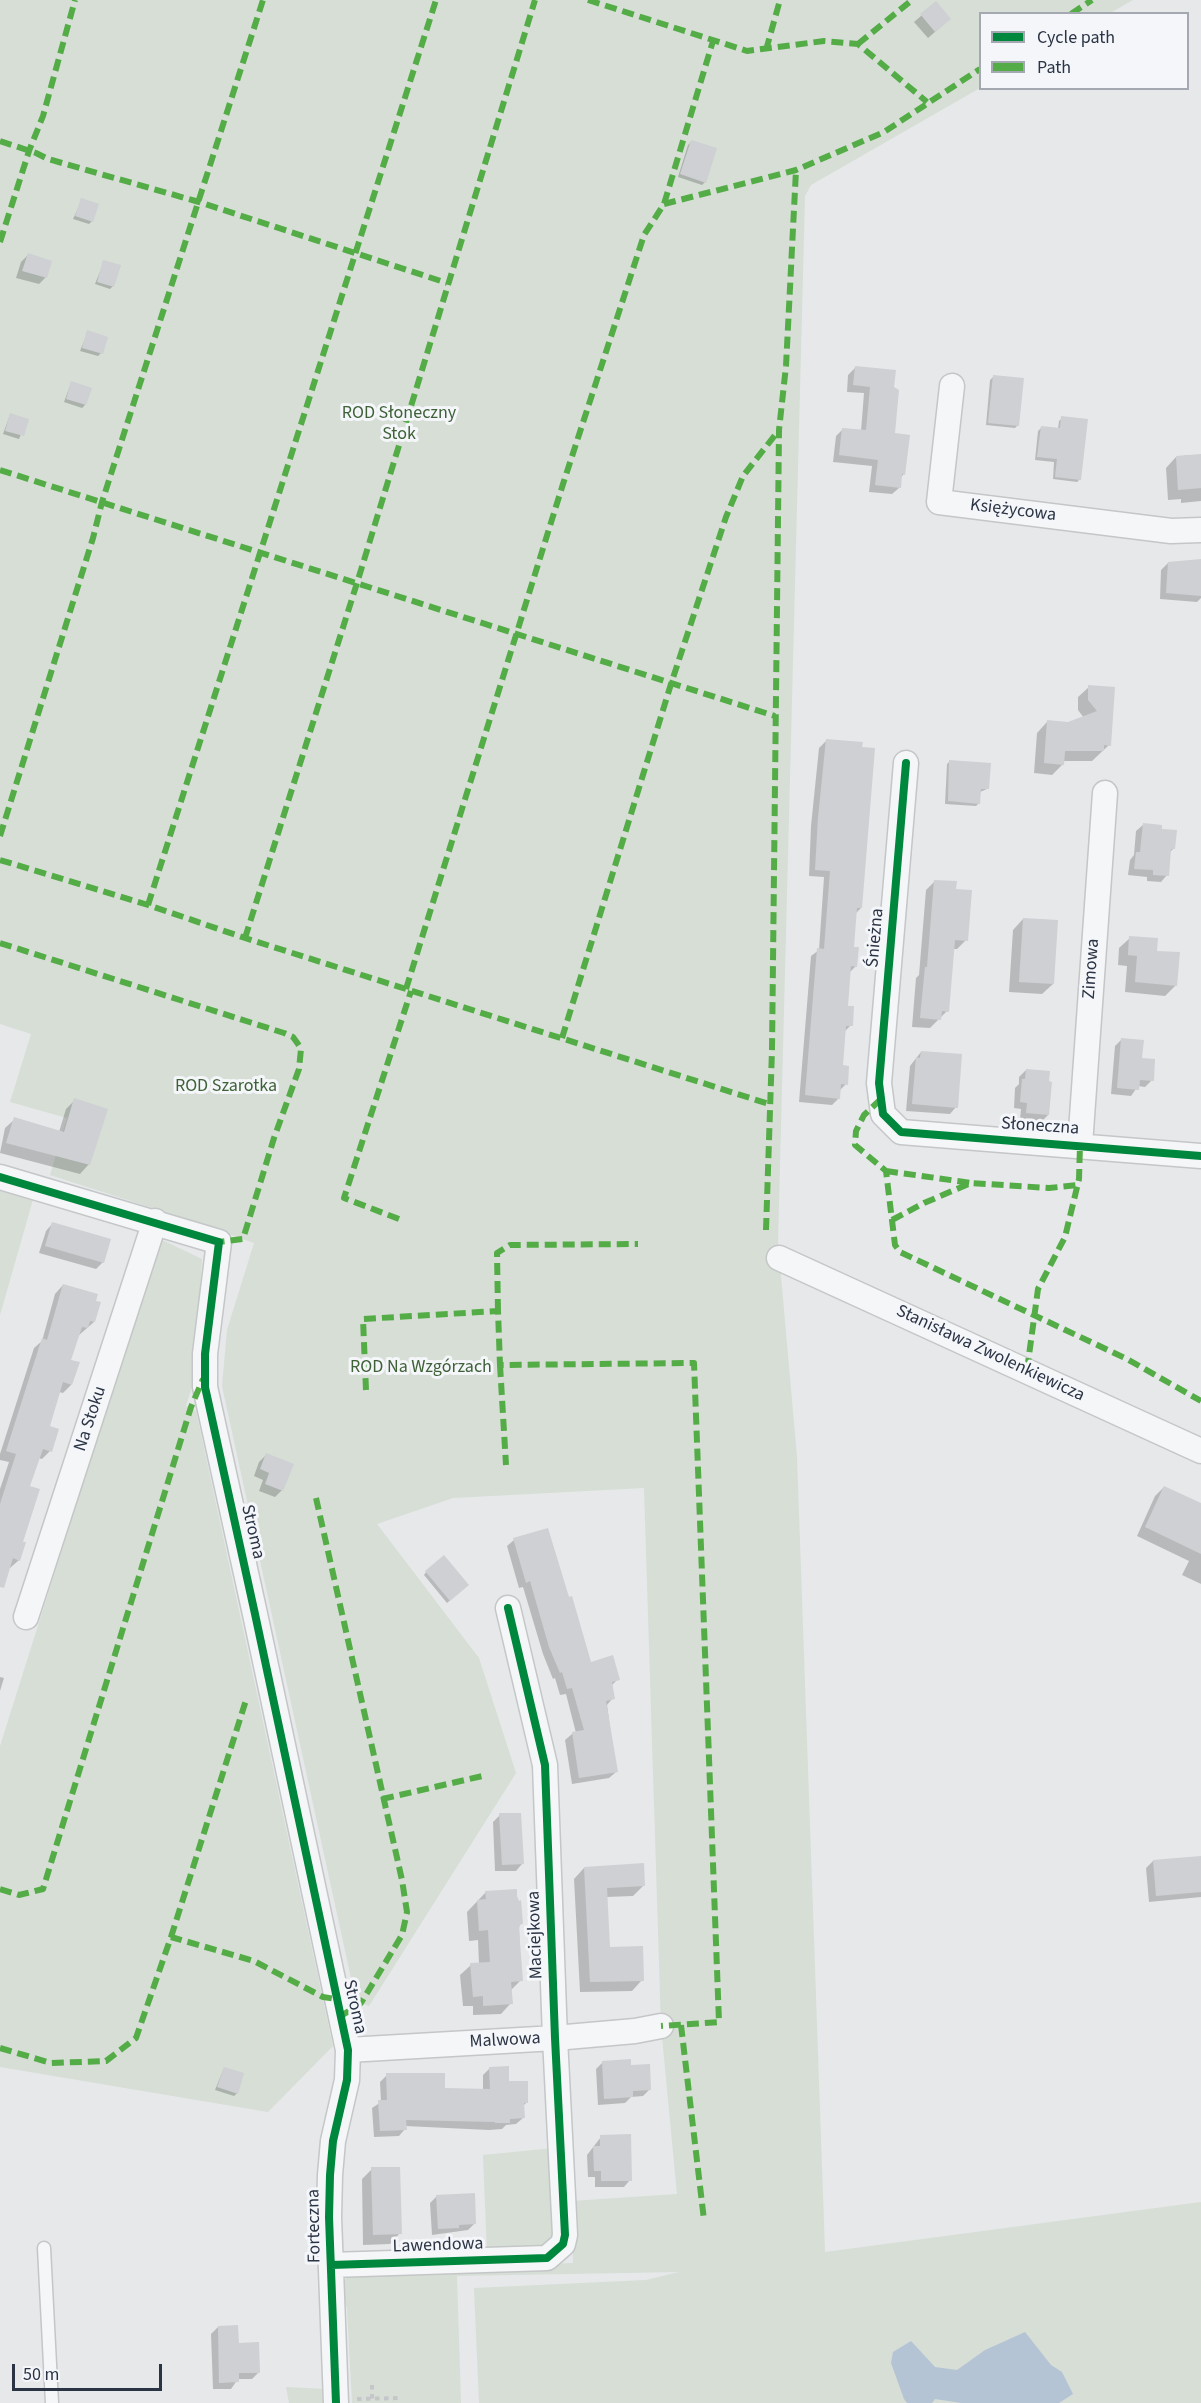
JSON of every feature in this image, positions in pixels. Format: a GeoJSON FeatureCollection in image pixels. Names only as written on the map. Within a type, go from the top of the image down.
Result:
{"type":"FeatureCollection","features":[{"type":"Feature","properties":{"kind":"street","name":"Księżycowa"},"geometry":{"type":"LineString","coordinates":[[952,386],[939,501],[1171,531],[1201,530]]}},
{"type":"Feature","properties":{"kind":"street","name":"Śnieżna"},"geometry":{"type":"LineString","coordinates":[[883,1114],[879,1083],[906,763]]}},
{"type":"Feature","properties":{"kind":"street","name":"Zimowa"},"geometry":{"type":"LineString","coordinates":[[1080,1145],[1105,793]]}},
{"type":"Feature","properties":{"kind":"street","name":"Słoneczna"},"geometry":{"type":"LineString","coordinates":[[883,1114],[901,1132],[1201,1156]]}},
{"type":"Feature","properties":{"kind":"street","name":"Stroma"},"geometry":{"type":"LineString","coordinates":[[0,1177],[155,1221],[219,1242],[205,1354],[205,1387],[348,2050]]}},
{"type":"Feature","properties":{"kind":"street","name":"Na Stoku"},"geometry":{"type":"LineString","coordinates":[[26,1617],[155,1221]]}},
{"type":"Feature","properties":{"kind":"street","name":"Stanisława Zwolenkiewicza"},"geometry":{"type":"LineString","coordinates":[[779,1258],[1201,1451]]}},
{"type":"Feature","properties":{"kind":"street","name":"Maciejkowa"},"geometry":{"type":"LineString","coordinates":[[508,1608],[545,1765],[565,2235],[560,2249],[547,2258]]}},
{"type":"Feature","properties":{"kind":"street","name":"Malwowa"},"geometry":{"type":"LineString","coordinates":[[348,2050],[555,2038],[635,2031],[661,2026]]}},
{"type":"Feature","properties":{"kind":"street","name":"Forteczna"},"geometry":{"type":"LineString","coordinates":[[343,2401],[331,2265],[330,2175],[333,2141],[347,2080],[348,2050]]}},
{"type":"Feature","properties":{"kind":"street","name":"Lawendowa"},"geometry":{"type":"LineString","coordinates":[[331,2265],[547,2258]]}},
{"type":"Feature","properties":{"kind":"lane"},"geometry":{"type":"LineString","coordinates":[[44,2248],[52,2403]]}},
{"type":"Feature","properties":{"kind":"path"},"geometry":{"type":"LineString","coordinates":[[372,2385],[372,2398]]}},
{"type":"Feature","properties":{"kind":"path"},"geometry":{"type":"LineString","coordinates":[[343,2401],[402,2398]]}},
{"type":"Feature","properties":{"kind":"green space","name":"ROD Słoneczny Stok"},"geometry":{"type":"Polygon","coordinates":[[[0,0],[1133,0],[1112,12],[979,12],[979,89],[811,185],[805,196],[778,1242],[797,1457],[825,2252],[1201,2202],[1201,2403],[479,2403],[474,2288],[646,2280],[679,2272],[457,2276],[461,2403],[352,2403],[347,2308],[342,2294],[343,2282],[351,2273],[373,2270],[573,2263],[572,2201],[677,2194],[661,2026],[644,1488],[453,1498],[377,1524],[479,1658],[516,1773],[369,2006],[356,2001],[222,1386],[227,1330],[254,1243],[50,1175],[67,1118],[10,1102],[31,1034],[0,1024],[0,0]]]}},
{"type":"Feature","properties":{"kind":"green space"},"geometry":{"type":"Polygon","coordinates":[[[0,1187],[34,1196],[0,1315],[0,1187]]]}},
{"type":"Feature","properties":{"kind":"green space"},"geometry":{"type":"Polygon","coordinates":[[[160,1239],[202,1259],[195,1377],[186,1406],[196,1411],[333,2046],[268,2112],[0,2067],[0,1746],[160,1239]]]}},
{"type":"Feature","properties":{"kind":"green space"},"geometry":{"type":"Polygon","coordinates":[[[554,2148],[558,2233],[538,2255],[487,2254],[483,2155],[554,2148]]]}},
{"type":"Feature","properties":{"kind":"green space"},"geometry":{"type":"Polygon","coordinates":[[[286,2387],[324,2389],[325,2403],[289,2403],[286,2387]]]}},
{"type":"Feature","properties":{"kind":"water"},"geometry":{"type":"Polygon","coordinates":[[[1025,2332],[1051,2365],[1062,2372],[1073,2394],[1059,2403],[961,2403],[935,2399],[932,2403],[907,2403],[904,2399],[891,2363],[893,2352],[911,2341],[935,2367],[957,2370],[985,2350],[1025,2332]]]}},
{"type":"Feature","properties":{"kind":"building"},"geometry":{"type":"Polygon","coordinates":[[[936,1],[951,19],[935,32],[920,14],[936,1]]]}},
{"type":"Feature","properties":{"kind":"building"},"geometry":{"type":"Polygon","coordinates":[[[691,140],[717,148],[706,183],[680,174],[691,140]]]}},
{"type":"Feature","properties":{"kind":"building"},"geometry":{"type":"Polygon","coordinates":[[[81,198],[99,204],[93,222],[75,216],[81,198]]]}},
{"type":"Feature","properties":{"kind":"building"},"geometry":{"type":"Polygon","coordinates":[[[28,253],[52,261],[47,278],[22,271],[28,253]]]}},
{"type":"Feature","properties":{"kind":"building"},"geometry":{"type":"Polygon","coordinates":[[[103,260],[121,265],[114,287],[97,282],[103,260]]]}},
{"type":"Feature","properties":{"kind":"building"},"geometry":{"type":"Polygon","coordinates":[[[87,330],[108,337],[103,354],[82,348],[87,330]]]}},
{"type":"Feature","properties":{"kind":"building"},"geometry":{"type":"Polygon","coordinates":[[[855,366],[896,370],[894,387],[899,390],[895,433],[910,435],[901,488],[875,485],[878,460],[839,455],[842,428],[866,430],[870,387],[853,385],[855,366]]]}},
{"type":"Feature","properties":{"kind":"building"},"geometry":{"type":"Polygon","coordinates":[[[993,375],[1024,378],[1019,426],[988,423],[993,375]]]}},
{"type":"Feature","properties":{"kind":"building"},"geometry":{"type":"Polygon","coordinates":[[[71,381],[92,388],[86,405],[66,399],[71,381]]]}},
{"type":"Feature","properties":{"kind":"building"},"geometry":{"type":"Polygon","coordinates":[[[10,413],[29,419],[24,436],[5,431],[10,413]]]}},
{"type":"Feature","properties":{"kind":"building"},"geometry":{"type":"Polygon","coordinates":[[[1061,416],[1088,419],[1081,480],[1055,477],[1057,459],[1037,457],[1041,426],[1060,428],[1061,416]]]}},
{"type":"Feature","properties":{"kind":"building"},"geometry":{"type":"Polygon","coordinates":[[[1201,454],[1201,488],[1178,490],[1176,456],[1201,454]]]}},
{"type":"Feature","properties":{"kind":"building"},"geometry":{"type":"Polygon","coordinates":[[[1201,559],[1201,596],[1166,593],[1168,562],[1201,559]]]}},
{"type":"Feature","properties":{"kind":"building"},"geometry":{"type":"Polygon","coordinates":[[[1088,685],[1115,687],[1111,746],[1104,745],[1104,751],[1065,751],[1064,765],[1044,763],[1047,720],[1068,722],[1097,711],[1088,700],[1088,685]]]}},
{"type":"Feature","properties":{"kind":"building"},"geometry":{"type":"Polygon","coordinates":[[[826,739],[863,742],[862,747],[875,748],[862,908],[857,908],[854,947],[859,947],[857,967],[851,966],[848,1006],[854,1006],[853,1026],[846,1026],[843,1065],[849,1066],[848,1085],[841,1084],[840,1099],[805,1095],[817,948],[824,949],[830,871],[815,870],[826,739]]]}},
{"type":"Feature","properties":{"kind":"building"},"geometry":{"type":"Polygon","coordinates":[[[949,760],[991,763],[989,789],[981,789],[980,804],[948,801],[949,760]]]}},
{"type":"Feature","properties":{"kind":"building"},"geometry":{"type":"Polygon","coordinates":[[[1143,823],[1162,825],[1162,829],[1177,830],[1175,849],[1171,849],[1169,876],[1153,875],[1153,870],[1134,869],[1136,852],[1140,852],[1143,823]]]}},
{"type":"Feature","properties":{"kind":"building"},"geometry":{"type":"Polygon","coordinates":[[[934,880],[957,881],[956,889],[972,890],[968,941],[955,940],[949,1012],[942,1011],[941,1020],[920,1018],[925,967],[927,967],[934,880]]]}},
{"type":"Feature","properties":{"kind":"building"},"geometry":{"type":"Polygon","coordinates":[[[1023,918],[1058,920],[1054,984],[1019,982],[1023,918]]]}},
{"type":"Feature","properties":{"kind":"building"},"geometry":{"type":"Polygon","coordinates":[[[1129,936],[1158,938],[1157,951],[1180,952],[1177,986],[1135,982],[1137,956],[1128,955],[1129,936]]]}},
{"type":"Feature","properties":{"kind":"building"},"geometry":{"type":"Polygon","coordinates":[[[1121,1038],[1144,1040],[1142,1058],[1155,1059],[1154,1081],[1140,1080],[1139,1090],[1117,1088],[1121,1038]]]}},
{"type":"Feature","properties":{"kind":"building"},"geometry":{"type":"Polygon","coordinates":[[[921,1051],[962,1054],[958,1108],[912,1104],[916,1057],[920,1058],[921,1051]]]}},
{"type":"Feature","properties":{"kind":"building"},"geometry":{"type":"Polygon","coordinates":[[[1026,1069],[1050,1071],[1049,1081],[1052,1082],[1049,1115],[1026,1113],[1027,1103],[1020,1102],[1022,1079],[1025,1079],[1026,1069]]]}},
{"type":"Feature","properties":{"kind":"building"},"geometry":{"type":"Polygon","coordinates":[[[74,1098],[108,1109],[90,1165],[6,1143],[14,1117],[64,1132],[74,1098]]]}},
{"type":"Feature","properties":{"kind":"building"},"geometry":{"type":"Polygon","coordinates":[[[52,1222],[111,1239],[104,1263],[45,1246],[52,1222]]]}},
{"type":"Feature","properties":{"kind":"building"},"geometry":{"type":"Polygon","coordinates":[[[63,1284],[98,1294],[96,1301],[101,1302],[95,1322],[90,1321],[88,1328],[82,1327],[71,1360],[80,1362],[72,1385],[63,1382],[50,1426],[59,1429],[52,1452],[43,1449],[30,1486],[40,1489],[23,1542],[26,1542],[20,1561],[13,1558],[4,1588],[0,1587],[0,1504],[16,1454],[6,1451],[42,1338],[47,1340],[63,1284]]]}},
{"type":"Feature","properties":{"kind":"building"},"geometry":{"type":"Polygon","coordinates":[[[266,1453],[294,1464],[283,1491],[265,1484],[269,1473],[260,1469],[266,1453]]]}},
{"type":"Feature","properties":{"kind":"building"},"geometry":{"type":"Polygon","coordinates":[[[1164,1486],[1201,1503],[1201,1554],[1145,1527],[1164,1486]]]}},
{"type":"Feature","properties":{"kind":"building"},"geometry":{"type":"Polygon","coordinates":[[[548,1528],[569,1597],[572,1596],[591,1662],[613,1655],[620,1680],[612,1682],[615,1699],[606,1701],[618,1772],[579,1778],[572,1732],[584,1730],[572,1688],[567,1689],[562,1672],[560,1673],[549,1647],[530,1581],[526,1583],[513,1538],[548,1528]]]}},
{"type":"Feature","properties":{"kind":"building"},"geometry":{"type":"Polygon","coordinates":[[[444,1555],[469,1585],[450,1601],[425,1571],[444,1555]]]}},
{"type":"Feature","properties":{"kind":"building"},"geometry":{"type":"Polygon","coordinates":[[[499,1813],[521,1813],[524,1864],[502,1865],[499,1813]]]}},
{"type":"Feature","properties":{"kind":"building"},"geometry":{"type":"Polygon","coordinates":[[[1201,1856],[1201,1892],[1156,1896],[1153,1860],[1201,1856]]]}},
{"type":"Feature","properties":{"kind":"building"},"geometry":{"type":"Polygon","coordinates":[[[644,1863],[645,1886],[607,1888],[610,1947],[643,1946],[644,1981],[590,1982],[584,1867],[644,1863]]]}},
{"type":"Feature","properties":{"kind":"building"},"geometry":{"type":"Polygon","coordinates":[[[517,1889],[517,1896],[519,1901],[521,1900],[523,1924],[520,1924],[519,1930],[523,1981],[511,1982],[513,2004],[483,2006],[483,1996],[473,1997],[470,1963],[490,1962],[488,1930],[479,1931],[477,1900],[486,1899],[485,1891],[517,1889]]]}},
{"type":"Feature","properties":{"kind":"building"},"geometry":{"type":"Polygon","coordinates":[[[631,2059],[631,2065],[650,2064],[651,2090],[633,2091],[633,2097],[604,2099],[602,2061],[631,2059]]]}},
{"type":"Feature","properties":{"kind":"building"},"geometry":{"type":"Polygon","coordinates":[[[509,2066],[509,2081],[528,2081],[528,2103],[524,2103],[525,2118],[510,2119],[510,2123],[406,2120],[407,2130],[380,2131],[378,2100],[387,2100],[386,2073],[445,2073],[445,2088],[490,2089],[489,2067],[509,2066]]]}},
{"type":"Feature","properties":{"kind":"building"},"geometry":{"type":"Polygon","coordinates":[[[224,2067],[244,2073],[238,2094],[217,2087],[224,2067]]]}},
{"type":"Feature","properties":{"kind":"building"},"geometry":{"type":"Polygon","coordinates":[[[631,2134],[632,2181],[601,2181],[601,2171],[594,2171],[593,2146],[600,2146],[600,2135],[631,2134]]]}},
{"type":"Feature","properties":{"kind":"building"},"geometry":{"type":"Polygon","coordinates":[[[371,2167],[400,2167],[402,2234],[373,2235],[371,2167]]]}},
{"type":"Feature","properties":{"kind":"building"},"geometry":{"type":"Polygon","coordinates":[[[475,2193],[476,2224],[438,2229],[436,2195],[475,2193]]]}},
{"type":"Feature","properties":{"kind":"building"},"geometry":{"type":"Polygon","coordinates":[[[238,2325],[239,2343],[259,2342],[260,2373],[239,2373],[239,2382],[219,2383],[218,2326],[238,2325]]]}},
{"type":"Feature","properties":{"kind":"marked path"},"geometry":{"type":"LineString","coordinates":[[0,242],[29,151],[43,116],[75,0]]}},
{"type":"Feature","properties":{"kind":"marked path"},"geometry":{"type":"LineString","coordinates":[[0,836],[93,538],[102,502],[263,0]]}},
{"type":"Feature","properties":{"kind":"marked path"},"geometry":{"type":"LineString","coordinates":[[148,905],[436,0]]}},
{"type":"Feature","properties":{"kind":"marked path"},"geometry":{"type":"LineString","coordinates":[[245,938],[357,583],[535,0]]}},
{"type":"Feature","properties":{"kind":"marked path"},"geometry":{"type":"LineString","coordinates":[[588,0],[747,51],[824,41],[858,44],[927,102]]}},
{"type":"Feature","properties":{"kind":"marked path"},"geometry":{"type":"LineString","coordinates":[[766,50],[780,0]]}},
{"type":"Feature","properties":{"kind":"marked path"},"geometry":{"type":"LineString","coordinates":[[858,44],[912,0]]}},
{"type":"Feature","properties":{"kind":"marked path"},"geometry":{"type":"LineString","coordinates":[[1074,12],[1092,0]]}},
{"type":"Feature","properties":{"kind":"marked path"},"geometry":{"type":"LineString","coordinates":[[406,989],[563,484],[644,235],[664,204],[713,41]]}},
{"type":"Feature","properties":{"kind":"marked path"},"geometry":{"type":"LineString","coordinates":[[664,204],[796,170],[884,132],[979,70]]}},
{"type":"Feature","properties":{"kind":"marked path"},"geometry":{"type":"LineString","coordinates":[[0,141],[48,159],[199,202],[447,283]]}},
{"type":"Feature","properties":{"kind":"marked path"},"geometry":{"type":"LineString","coordinates":[[766,1230],[772,1050],[779,430],[786,366],[796,170]]}},
{"type":"Feature","properties":{"kind":"marked path"},"geometry":{"type":"LineString","coordinates":[[562,1038],[671,684],[726,517],[743,476],[779,430]]}},
{"type":"Feature","properties":{"kind":"marked path"},"geometry":{"type":"LineString","coordinates":[[0,470],[775,716]]}},
{"type":"Feature","properties":{"kind":"marked path"},"geometry":{"type":"LineString","coordinates":[[0,860],[148,905],[245,938],[769,1104]]}},
{"type":"Feature","properties":{"kind":"marked path"},"geometry":{"type":"LineString","coordinates":[[0,943],[293,1037],[301,1049],[299,1069],[274,1138],[243,1239],[219,1242]]}},
{"type":"Feature","properties":{"kind":"marked path"},"geometry":{"type":"LineString","coordinates":[[399,1219],[344,1198],[411,991]]}},
{"type":"Feature","properties":{"kind":"marked path"},"geometry":{"type":"LineString","coordinates":[[881,1099],[864,1115],[856,1131],[855,1145],[886,1171],[895,1245],[900,1252],[1127,1359],[1201,1401]]}},
{"type":"Feature","properties":{"kind":"marked path"},"geometry":{"type":"LineString","coordinates":[[1027,1370],[1038,1289],[1065,1237],[1079,1179],[1080,1145]]}},
{"type":"Feature","properties":{"kind":"marked path"},"geometry":{"type":"LineString","coordinates":[[886,1171],[972,1183]]}},
{"type":"Feature","properties":{"kind":"marked path"},"geometry":{"type":"LineString","coordinates":[[892,1220],[924,1203],[971,1183],[1049,1188],[1078,1185]]}},
{"type":"Feature","properties":{"kind":"marked path"},"geometry":{"type":"LineString","coordinates":[[498,1311],[497,1253],[510,1245],[638,1244]]}},
{"type":"Feature","properties":{"kind":"marked path"},"geometry":{"type":"LineString","coordinates":[[366,1390],[363,1319],[498,1311],[500,1365],[694,1363],[719,2022],[661,2026]]}},
{"type":"Feature","properties":{"kind":"marked path"},"geometry":{"type":"LineString","coordinates":[[500,1365],[506,1465]]}},
{"type":"Feature","properties":{"kind":"marked path"},"geometry":{"type":"LineString","coordinates":[[0,1889],[19,1895],[43,1889],[191,1407],[203,1379]]}},
{"type":"Feature","properties":{"kind":"marked path"},"geometry":{"type":"LineString","coordinates":[[316,1498],[402,1880],[407,1912],[402,1935],[361,2003],[341,2016]]}},
{"type":"Feature","properties":{"kind":"marked path"},"geometry":{"type":"LineString","coordinates":[[171,1937],[247,1697]]}},
{"type":"Feature","properties":{"kind":"marked path"},"geometry":{"type":"LineString","coordinates":[[382,1799],[487,1775]]}},
{"type":"Feature","properties":{"kind":"marked path"},"geometry":{"type":"LineString","coordinates":[[0,2048],[51,2063],[106,2061],[136,2038],[171,1937],[254,1961],[323,1997],[336,1999]]}},
{"type":"Feature","properties":{"kind":"marked path"},"geometry":{"type":"LineString","coordinates":[[681,2025],[704,2220]]}},
{"type":"Feature","properties":{"kind":"cycle path"},"geometry":{"type":"LineString","coordinates":[[906,763],[879,1083],[883,1114],[901,1132],[1201,1156]]}},
{"type":"Feature","properties":{"kind":"cycle path"},"geometry":{"type":"LineString","coordinates":[[0,1177],[219,1242],[205,1354],[205,1387],[348,2050],[347,2080],[333,2141],[330,2175],[329,2217],[336,2403]]}},
{"type":"Feature","properties":{"kind":"cycle path"},"geometry":{"type":"LineString","coordinates":[[331,2265],[547,2258],[563,2244],[565,2235],[545,1765],[508,1608]]}},
{"type":"Feature","properties":{"kind":"park label","name":"ROD Szarotka"},"geometry":{"type":"Point","coordinates":[226,1087]}},
{"type":"Feature","properties":{"kind":"park label","name":"ROD Na Wzgórzach"},"geometry":{"type":"Point","coordinates":[421,1368]}}]}
